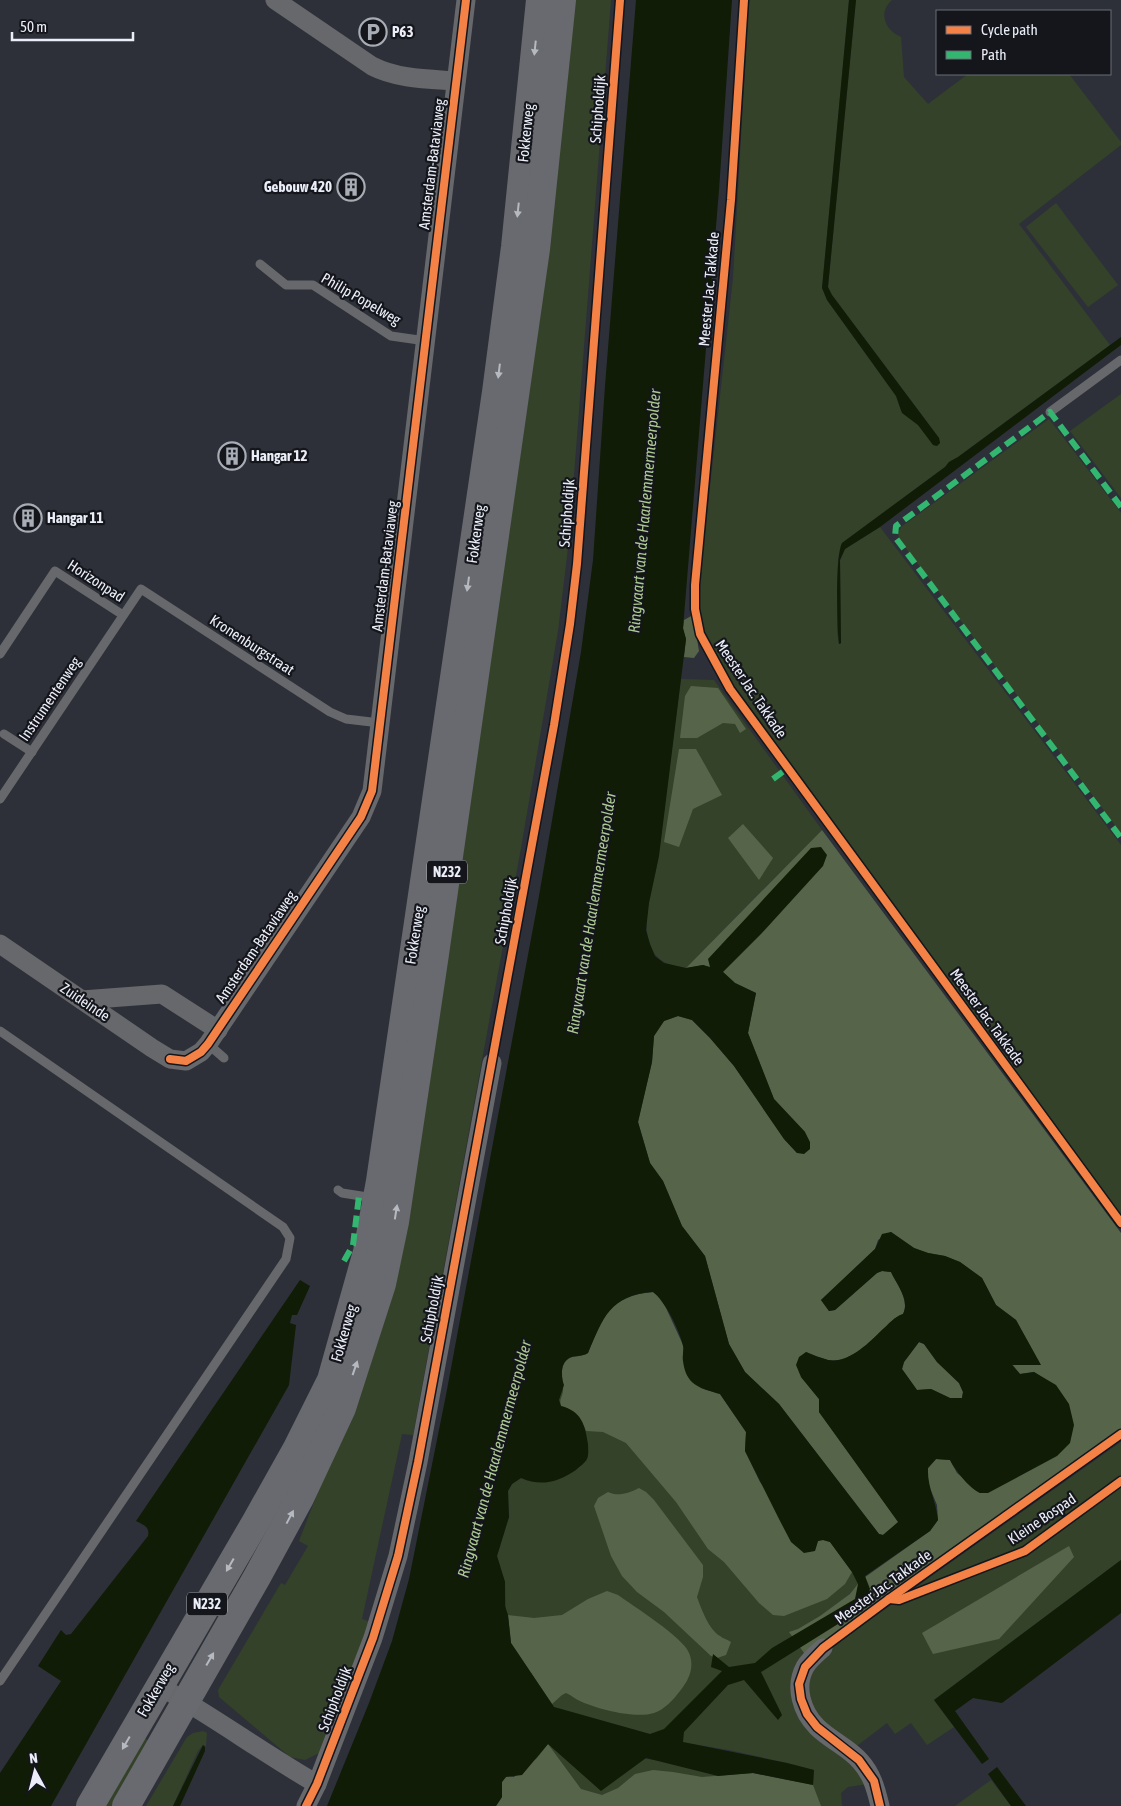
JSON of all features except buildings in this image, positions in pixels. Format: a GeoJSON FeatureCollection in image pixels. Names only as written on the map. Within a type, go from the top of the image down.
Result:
{"type":"FeatureCollection","features":[{"type":"Feature","properties":{"kind":"main road","name":"Fokkerweg"},"geometry":{"type":"LineString","coordinates":[[90,1806],[255,1523],[297,1448],[331,1380],[367,1252],[496,392],[516,237],[540,0]]}},
{"type":"Feature","properties":{"kind":"main road","name":"Fokkerweg"},"geometry":{"type":"LineString","coordinates":[[126,1806],[258,1577],[308,1482],[342,1408],[382,1284],[395,1222],[434,963],[535,259],[562,0]]}},
{"type":"Feature","properties":{"kind":"street"},"geometry":{"type":"LineString","coordinates":[[275,0],[382,71],[425,79],[456,81]]}},
{"type":"Feature","properties":{"kind":"street","name":"Amsterdam-Bataviaweg"},"geometry":{"type":"LineString","coordinates":[[170,1059],[186,1061],[201,1052],[361,818],[372,791],[466,0]]}},
{"type":"Feature","properties":{"kind":"street","name":"Zuideinde"},"geometry":{"type":"LineString","coordinates":[[0,944],[170,1059]]}},
{"type":"Feature","properties":{"kind":"street"},"geometry":{"type":"LineString","coordinates":[[82,1000],[162,994],[212,1037]]}},
{"type":"Feature","properties":{"kind":"street","name":"Schipholdijk"},"geometry":{"type":"LineString","coordinates":[[306,1806],[317,1784],[373,1638],[398,1556],[418,1462],[492,1063]]}},
{"type":"Feature","properties":{"kind":"street"},"geometry":{"type":"LineString","coordinates":[[823,1648],[805,1668],[799,1684],[801,1698],[807,1714],[817,1727],[859,1760],[874,1781],[880,1806]]}},
{"type":"Feature","properties":{"kind":"street"},"geometry":{"type":"LineString","coordinates":[[159,1686],[317,1784]]}},
{"type":"Feature","properties":{"kind":"lane","name":"Philip Popelweg"},"geometry":{"type":"LineString","coordinates":[[260,264],[286,285],[313,285],[391,336],[426,341]]}},
{"type":"Feature","properties":{"kind":"lane"},"geometry":{"type":"LineString","coordinates":[[1050,412],[1121,360]]}},
{"type":"Feature","properties":{"kind":"lane","name":"Horizonpad"},"geometry":{"type":"LineString","coordinates":[[0,654],[55,571],[123,615]]}},
{"type":"Feature","properties":{"kind":"lane","name":"Kronenburgstraat"},"geometry":{"type":"LineString","coordinates":[[123,615],[141,590],[330,712],[346,719],[380,723]]}},
{"type":"Feature","properties":{"kind":"lane","name":"Instrumentenweg"},"geometry":{"type":"LineString","coordinates":[[0,798],[123,615]]}},
{"type":"Feature","properties":{"kind":"lane"},"geometry":{"type":"LineString","coordinates":[[4,734],[32,752]]}},
{"type":"Feature","properties":{"kind":"lane"},"geometry":{"type":"LineString","coordinates":[[0,1032],[284,1227],[290,1238],[286,1258],[0,1681]]}},
{"type":"Feature","properties":{"kind":"lane"},"geometry":{"type":"LineString","coordinates":[[212,1037],[224,1058]]}},
{"type":"Feature","properties":{"kind":"lane"},"geometry":{"type":"LineString","coordinates":[[338,1190],[342,1194],[376,1198]]}},
{"type":"Feature","properties":{"kind":"shaded area"},"geometry":{"type":"Polygon","coordinates":[[[571,0],[611,0],[569,539],[558,631],[521,848],[413,1435],[402,1434],[362,1619],[371,1622],[319,1753],[305,1760],[290,1757],[219,1697],[218,1690],[281,1583],[285,1585],[308,1546],[299,1541],[340,1435],[571,0]]]}},
{"type":"Feature","properties":{"kind":"shaded area"},"geometry":{"type":"Polygon","coordinates":[[[749,0],[849,0],[822,288],[827,300],[896,396],[901,411],[918,425],[935,446],[940,443],[939,438],[832,295],[828,287],[856,0],[892,0],[887,5],[884,16],[891,31],[901,37],[904,77],[928,104],[967,75],[1070,75],[1121,142],[1121,145],[1019,224],[1110,345],[949,462],[945,467],[842,543],[838,559],[837,632],[839,644],[841,644],[840,560],[845,549],[880,527],[1121,845],[1121,1217],[720,666],[711,650],[704,633],[698,597],[733,278],[749,0]]]}},
{"type":"Feature","properties":{"kind":"shaded area"},"geometry":{"type":"Polygon","coordinates":[[[1056,203],[1118,285],[1088,307],[1026,227],[1056,203]]]}},
{"type":"Feature","properties":{"kind":"shaded area"},"geometry":{"type":"Polygon","coordinates":[[[1121,394],[1121,498],[1070,431],[1121,394]]]}},
{"type":"Feature","properties":{"kind":"shaded area"},"geometry":{"type":"Polygon","coordinates":[[[1049,419],[1121,513],[1121,833],[899,539],[898,533],[901,527],[1049,419]]]}},
{"type":"Feature","properties":{"kind":"shaded area"},"geometry":{"type":"Polygon","coordinates":[[[693,615],[699,651],[694,658],[684,657],[686,639],[683,629],[684,620],[693,615]]]}},
{"type":"Feature","properties":{"kind":"shaded area"},"geometry":{"type":"Polygon","coordinates":[[[681,679],[714,680],[822,830],[686,968],[669,964],[660,959],[653,951],[647,935],[647,913],[658,858],[681,679]]]}},
{"type":"Feature","properties":{"kind":"shaded area"},"geometry":{"type":"Polygon","coordinates":[[[691,686],[718,688],[746,729],[740,733],[735,724],[723,723],[697,738],[680,738],[685,696],[691,686]]]}},
{"type":"Feature","properties":{"kind":"shaded area"},"geometry":{"type":"Polygon","coordinates":[[[679,749],[696,749],[722,795],[693,809],[679,847],[664,842],[679,749]]]}},
{"type":"Feature","properties":{"kind":"shaded area"},"geometry":{"type":"Polygon","coordinates":[[[743,824],[773,858],[759,880],[728,838],[743,824]]]}},
{"type":"Feature","properties":{"kind":"shaded area"},"geometry":{"type":"Polygon","coordinates":[[[822,830],[1121,1233],[1121,1432],[882,1601],[807,1657],[789,1632],[820,1616],[850,1594],[861,1580],[930,1531],[938,1520],[937,1505],[927,1481],[928,1468],[936,1459],[950,1460],[957,1473],[980,1493],[1043,1378],[1034,1372],[1020,1374],[1012,1364],[1040,1364],[1016,1320],[996,1305],[982,1278],[960,1262],[914,1248],[891,1232],[878,1240],[875,1249],[821,1300],[829,1311],[835,1310],[877,1273],[882,1271],[891,1272],[904,1298],[905,1309],[903,1314],[892,1321],[858,1351],[843,1359],[828,1360],[806,1352],[801,1377],[819,1399],[819,1412],[899,1522],[883,1535],[879,1534],[779,1404],[745,1372],[729,1344],[705,1256],[682,1226],[663,1181],[650,1163],[638,1122],[652,1062],[654,1036],[664,1021],[678,1016],[692,1020],[710,1038],[734,1066],[784,1139],[797,1153],[805,1132],[774,1099],[748,1033],[756,993],[735,983],[723,972],[703,965],[686,968],[822,830]]]}},
{"type":"Feature","properties":{"kind":"shaded area"},"geometry":{"type":"Polygon","coordinates":[[[653,1292],[660,1297],[666,1308],[684,1347],[683,1359],[701,1388],[720,1394],[746,1432],[745,1451],[760,1482],[815,1550],[818,1541],[830,1542],[852,1572],[845,1584],[827,1599],[784,1616],[773,1615],[759,1603],[724,1562],[708,1549],[676,1502],[626,1443],[603,1432],[586,1431],[576,1416],[561,1406],[560,1400],[563,1391],[562,1368],[566,1361],[572,1357],[588,1353],[598,1329],[610,1310],[617,1304],[626,1298],[638,1294],[653,1292]]]}},
{"type":"Feature","properties":{"kind":"shaded area"},"geometry":{"type":"Polygon","coordinates":[[[919,1342],[924,1344],[937,1362],[959,1383],[963,1392],[962,1398],[950,1398],[931,1389],[917,1390],[902,1369],[904,1362],[919,1342]]]}},
{"type":"Feature","properties":{"kind":"shaded area"},"geometry":{"type":"Polygon","coordinates":[[[567,1361],[830,1542],[863,1587],[807,1657],[794,1690],[852,1760],[867,1784],[848,1787],[841,1793],[842,1806],[484,1806],[548,1744],[813,1784],[814,1770],[729,1750],[674,1741],[554,1707],[552,1704],[522,1617],[508,1615],[506,1612],[505,1582],[497,1556],[509,1517],[508,1491],[512,1484],[521,1478],[528,1481],[567,1361]]]}},
{"type":"Feature","properties":{"kind":"shaded area"},"geometry":{"type":"Polygon","coordinates":[[[1121,1442],[1121,1560],[934,1700],[954,1727],[927,1745],[911,1723],[895,1734],[887,1723],[858,1745],[850,1748],[810,1712],[804,1681],[823,1653],[1121,1442]]]}},
{"type":"Feature","properties":{"kind":"shaded area"},"geometry":{"type":"Polygon","coordinates":[[[639,1488],[654,1500],[703,1565],[703,1577],[697,1597],[712,1629],[721,1637],[731,1642],[726,1655],[717,1658],[711,1656],[664,1612],[637,1592],[622,1576],[611,1556],[594,1506],[598,1498],[608,1492],[624,1494],[639,1488]]]}},
{"type":"Feature","properties":{"kind":"shaded area"},"geometry":{"type":"Polygon","coordinates":[[[1069,1546],[1074,1557],[999,1639],[933,1654],[922,1633],[1069,1546]]]}},
{"type":"Feature","properties":{"kind":"shaded area"},"geometry":{"type":"Polygon","coordinates":[[[607,1591],[618,1595],[657,1622],[685,1646],[689,1653],[691,1668],[686,1682],[672,1701],[658,1712],[637,1715],[606,1710],[587,1704],[566,1693],[552,1704],[511,1643],[508,1615],[534,1618],[562,1615],[588,1599],[607,1591]]]}},
{"type":"Feature","properties":{"kind":"shaded area"},"geometry":{"type":"Polygon","coordinates":[[[203,1731],[207,1733],[206,1746],[203,1745],[198,1751],[173,1806],[146,1806],[187,1737],[193,1733],[203,1731]]]}},
{"type":"Feature","properties":{"kind":"shaded area"},"geometry":{"type":"Polygon","coordinates":[[[142,1737],[151,1742],[114,1806],[102,1806],[142,1737]]]}},
{"type":"Feature","properties":{"kind":"shaded area"},"geometry":{"type":"Polygon","coordinates":[[[548,1744],[581,1789],[602,1795],[618,1788],[635,1774],[653,1770],[702,1777],[753,1773],[813,1785],[821,1806],[496,1806],[502,1797],[502,1782],[506,1776],[514,1777],[537,1758],[548,1744]]]}},
{"type":"Feature","properties":{"kind":"shaded area"},"geometry":{"type":"Polygon","coordinates":[[[991,1780],[1011,1806],[955,1806],[991,1780]]]}},
{"type":"Feature","properties":{"kind":"water","name":"Ringvaart van de Haarlemmermeerpolder"},"geometry":{"type":"Polygon","coordinates":[[[636,0],[732,0],[719,190],[683,628],[686,639],[659,856],[649,903],[646,930],[655,956],[664,963],[686,968],[703,965],[710,967],[708,959],[811,848],[821,847],[827,855],[823,866],[761,934],[723,972],[735,983],[756,993],[748,1033],[774,1099],[805,1132],[810,1142],[810,1149],[804,1154],[797,1153],[784,1139],[734,1066],[710,1038],[692,1020],[678,1016],[664,1021],[654,1036],[652,1062],[638,1122],[650,1163],[663,1181],[682,1226],[705,1256],[729,1344],[745,1372],[779,1404],[879,1534],[883,1535],[898,1522],[819,1412],[819,1399],[801,1377],[796,1365],[799,1357],[806,1352],[828,1360],[843,1359],[850,1356],[894,1319],[903,1314],[905,1309],[904,1298],[891,1272],[882,1271],[877,1273],[835,1310],[829,1311],[821,1300],[875,1249],[882,1234],[891,1232],[914,1248],[960,1262],[982,1278],[996,1305],[1016,1320],[1041,1365],[1012,1365],[1020,1374],[1034,1372],[1056,1385],[1069,1404],[1074,1425],[1070,1443],[1057,1456],[988,1493],[980,1493],[972,1488],[959,1474],[950,1460],[936,1459],[928,1468],[938,1520],[930,1531],[865,1576],[870,1589],[862,1609],[761,1672],[782,1715],[778,1720],[744,1680],[728,1685],[684,1732],[683,1742],[814,1770],[813,1785],[753,1773],[718,1776],[646,1758],[601,1791],[548,1744],[522,1775],[506,1777],[502,1782],[502,1797],[496,1806],[327,1806],[392,1641],[409,1579],[446,1395],[539,896],[581,652],[593,560],[636,0]],[[653,1292],[638,1294],[617,1303],[610,1310],[598,1329],[588,1353],[569,1358],[564,1364],[562,1378],[564,1385],[559,1400],[561,1406],[573,1411],[581,1419],[588,1444],[587,1459],[576,1470],[563,1478],[542,1483],[521,1478],[512,1484],[508,1491],[509,1517],[497,1556],[505,1582],[505,1606],[508,1615],[511,1643],[554,1707],[650,1734],[664,1729],[722,1671],[711,1667],[713,1654],[729,1667],[755,1663],[772,1648],[855,1599],[858,1584],[852,1572],[830,1542],[818,1541],[815,1551],[804,1553],[791,1542],[745,1451],[746,1432],[720,1394],[706,1390],[690,1380],[683,1361],[683,1346],[679,1332],[667,1309],[653,1292]],[[919,1342],[904,1362],[902,1369],[917,1390],[931,1389],[950,1398],[962,1398],[963,1392],[959,1383],[937,1362],[924,1344],[919,1342]]]}},
{"type":"Feature","properties":{"kind":"water"},"geometry":{"type":"Polygon","coordinates":[[[849,0],[856,0],[828,287],[832,295],[939,438],[940,443],[937,446],[933,445],[918,425],[902,413],[896,396],[827,300],[822,288],[849,0]]]}},
{"type":"Feature","properties":{"kind":"water"},"geometry":{"type":"Polygon","coordinates":[[[1121,337],[1121,345],[880,527],[845,549],[840,560],[841,643],[839,644],[837,576],[842,543],[945,467],[949,462],[1121,337]]]}},
{"type":"Feature","properties":{"kind":"water"},"geometry":{"type":"Polygon","coordinates":[[[300,1280],[310,1286],[297,1315],[292,1315],[290,1323],[296,1325],[289,1385],[51,1806],[0,1806],[0,1773],[61,1681],[38,1666],[61,1630],[66,1635],[71,1634],[148,1536],[147,1528],[136,1521],[300,1280]]]}},
{"type":"Feature","properties":{"kind":"water"},"geometry":{"type":"Polygon","coordinates":[[[1121,1560],[1121,1613],[1002,1703],[973,1698],[955,1711],[989,1759],[982,1764],[934,1700],[1121,1560]]]}},
{"type":"Feature","properties":{"kind":"water"},"geometry":{"type":"Polygon","coordinates":[[[203,1745],[205,1751],[180,1806],[173,1806],[203,1745]]]}},
{"type":"Feature","properties":{"kind":"water"},"geometry":{"type":"Polygon","coordinates":[[[997,1767],[1026,1806],[1011,1806],[988,1774],[997,1767]]]}},
{"type":"Feature","properties":{"kind":"marked path"},"geometry":{"type":"LineString","coordinates":[[1121,507],[1050,412],[896,526],[895,537],[1121,838]]}},
{"type":"Feature","properties":{"kind":"marked path"},"geometry":{"type":"LineString","coordinates":[[773,779],[788,768]]}},
{"type":"Feature","properties":{"kind":"marked path"},"geometry":{"type":"LineString","coordinates":[[344,1261],[353,1245],[359,1196]]}},
{"type":"Feature","properties":{"kind":"cycle path"},"geometry":{"type":"LineString","coordinates":[[170,1059],[186,1061],[201,1052],[208,1044],[361,817],[372,791],[466,0]]}},
{"type":"Feature","properties":{"kind":"cycle path"},"geometry":{"type":"LineString","coordinates":[[306,1806],[317,1784],[373,1638],[398,1556],[418,1462],[554,725],[570,624],[577,564],[620,0]]}},
{"type":"Feature","properties":{"kind":"cycle path","name":"Meester Jac. Takkade"},"geometry":{"type":"LineString","coordinates":[[744,0],[731,200],[695,585],[695,609],[700,634],[730,689],[1121,1223]]}},
{"type":"Feature","properties":{"kind":"cycle path","name":"Meester Jac. Takkade"},"geometry":{"type":"LineString","coordinates":[[880,1806],[874,1781],[859,1760],[817,1727],[807,1714],[801,1699],[799,1684],[805,1667],[823,1648],[889,1599],[1121,1434]]}},
{"type":"Feature","properties":{"kind":"cycle path","name":"Kleine Bospad"},"geometry":{"type":"LineString","coordinates":[[889,1599],[899,1600],[1025,1551],[1121,1481]]}},
{"type":"Feature","properties":{"kind":"place","name":"P63"},"geometry":{"type":"Point","coordinates":[373,32]}},
{"type":"Feature","properties":{"kind":"place","name":"Gebouw 420"},"geometry":{"type":"Point","coordinates":[351,187]}},
{"type":"Feature","properties":{"kind":"place","name":"Hangar 12"},"geometry":{"type":"Point","coordinates":[232,456]}},
{"type":"Feature","properties":{"kind":"place","name":"Hangar 11"},"geometry":{"type":"Point","coordinates":[28,518]}}]}
